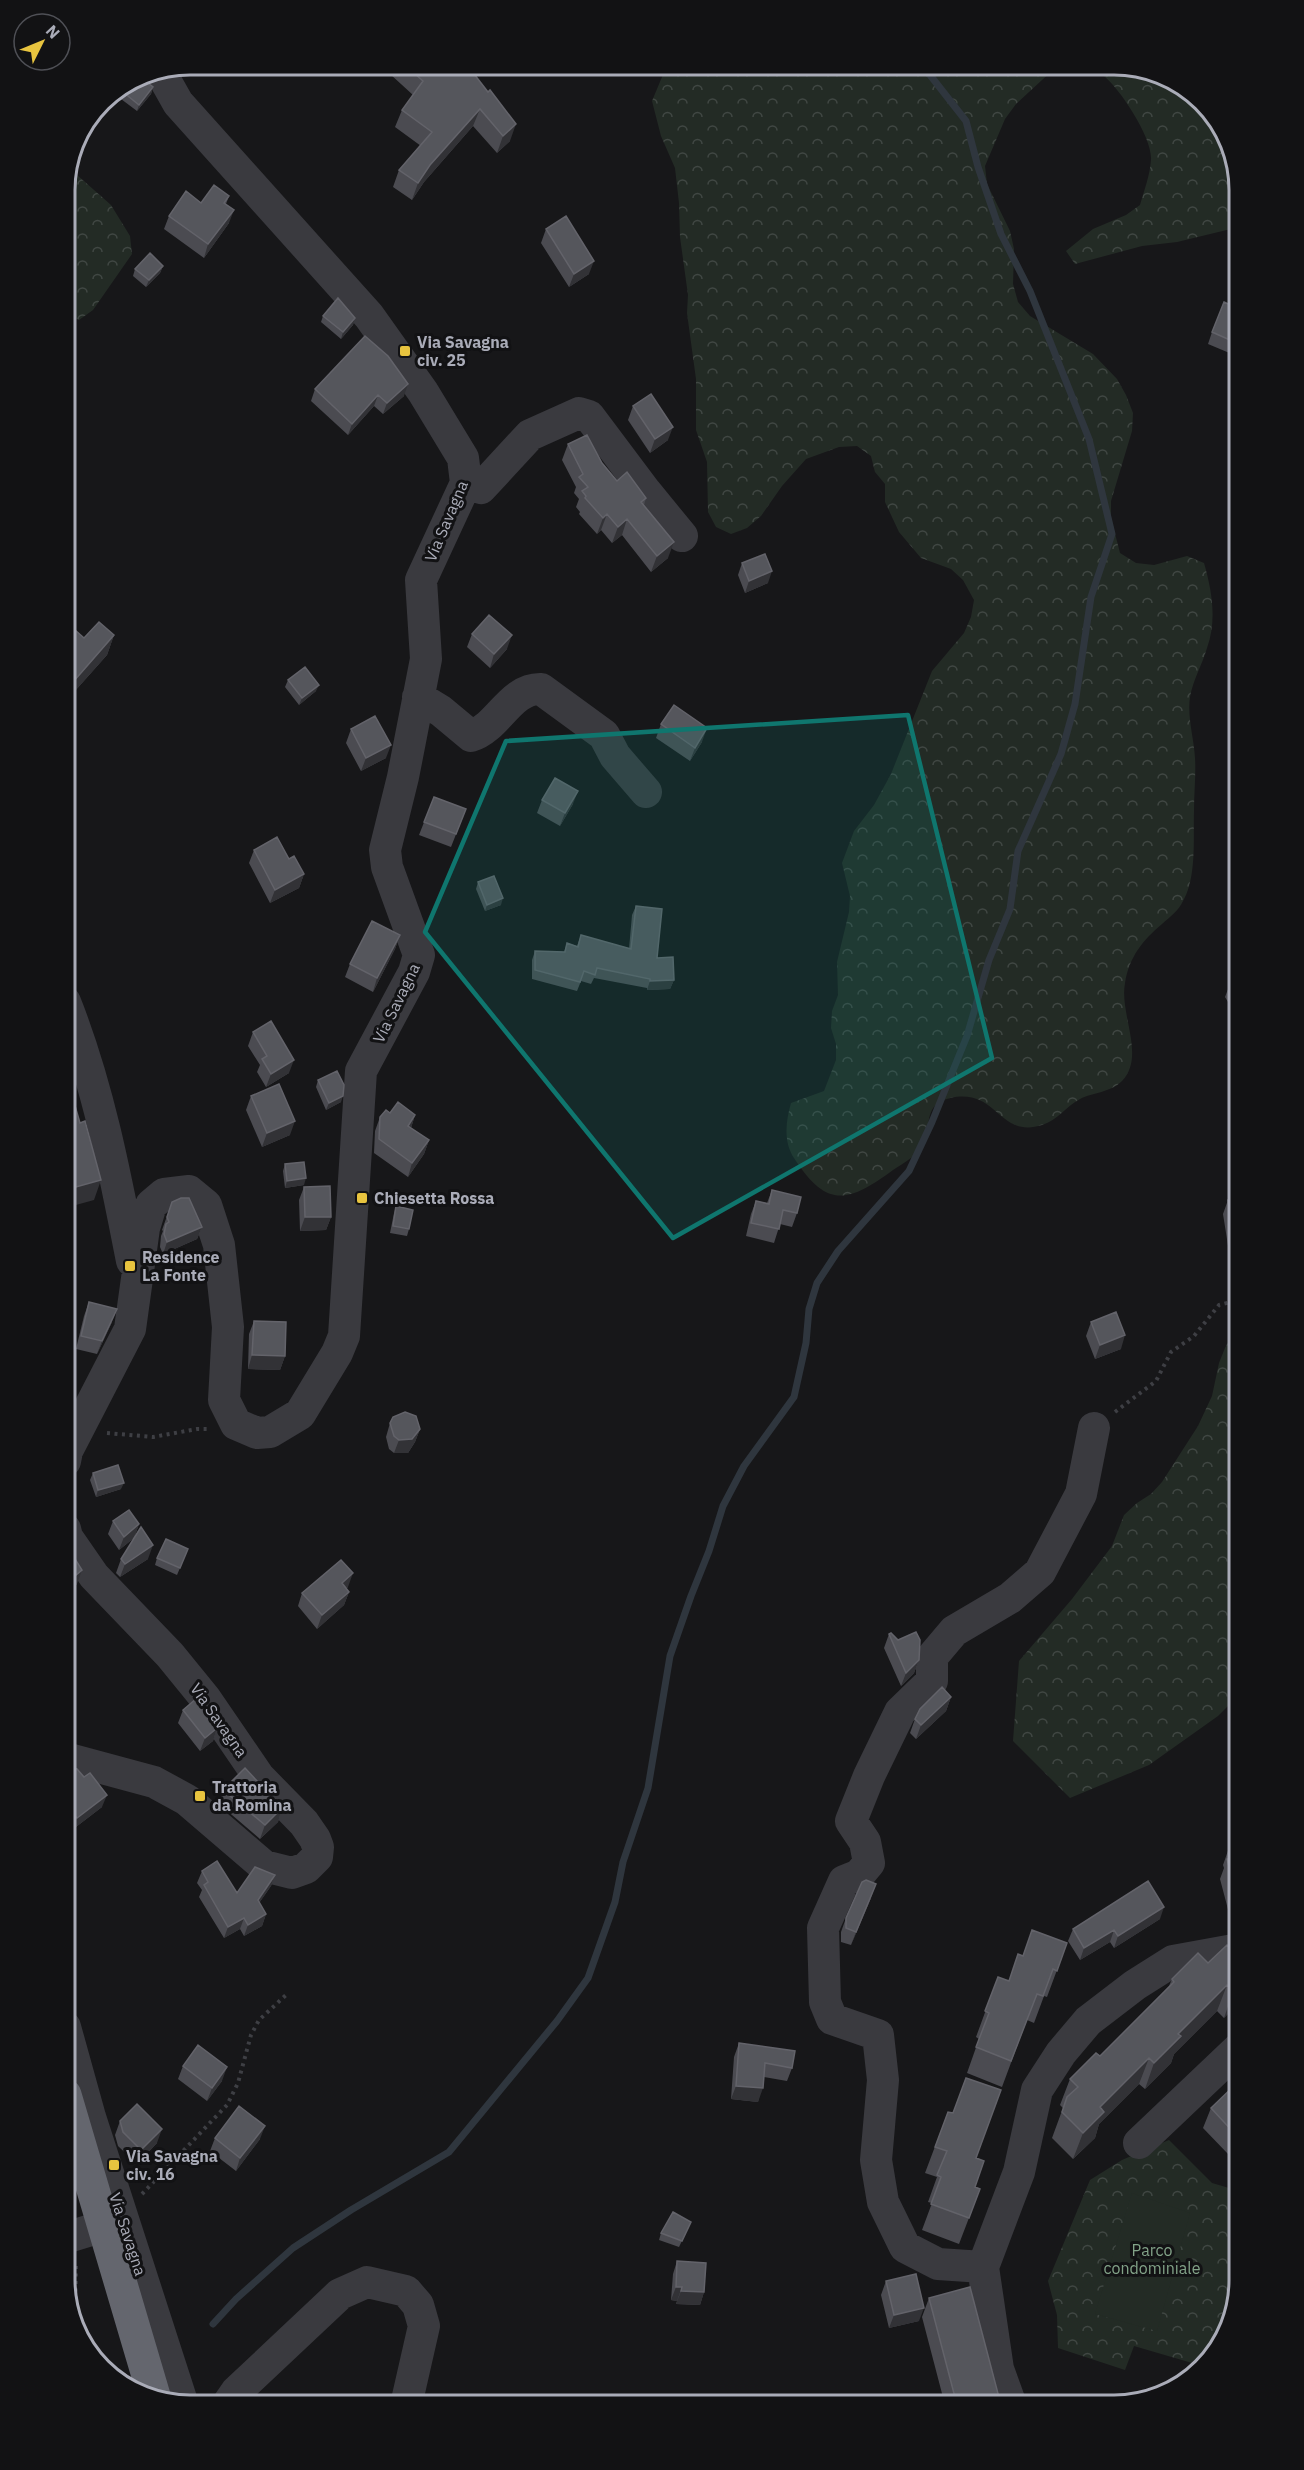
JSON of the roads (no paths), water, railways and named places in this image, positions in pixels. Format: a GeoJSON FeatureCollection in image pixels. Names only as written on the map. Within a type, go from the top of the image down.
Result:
{"type":"FeatureCollection","features":[{"type":"Feature","properties":{"kind":"highway"},"geometry":{"type":"LineString","coordinates":[[75,2132],[152,2388]]}},
{"type":"Feature","properties":{"kind":"highway"},"geometry":{"type":"LineString","coordinates":[[77,2234],[134,2381]]}},
{"type":"Feature","properties":{"kind":"street","name":"Via Savagna"},"geometry":{"type":"LineString","coordinates":[[136,1280],[144,1228],[151,1205],[164,1194],[189,1191],[206,1205],[219,1245],[228,1327],[224,1400],[236,1424],[257,1433],[270,1432],[300,1414],[337,1353],[344,1336],[361,1071],[414,972],[419,955],[387,867],[385,850],[404,777],[426,659],[421,580],[466,483],[463,458],[423,392],[369,316],[178,103],[164,78]]}},
{"type":"Feature","properties":{"kind":"street"},"geometry":{"type":"LineString","coordinates":[[466,483],[480,488],[530,435],[579,413],[589,416],[682,536]]}},
{"type":"Feature","properties":{"kind":"street"},"geometry":{"type":"LineString","coordinates":[[418,697],[441,711],[471,736],[483,730],[521,694],[532,689],[541,689],[604,735],[621,764],[646,792]]}},
{"type":"Feature","properties":{"kind":"street"},"geometry":{"type":"LineString","coordinates":[[75,1027],[111,1148],[136,1280],[130,1329],[75,1436]]}},
{"type":"Feature","properties":{"kind":"street"},"geometry":{"type":"LineString","coordinates":[[983,2267],[938,2264],[904,2247],[883,2202],[876,2160],[883,2080],[878,2035],[832,2019],[825,2002],[823,1928],[844,1881],[858,1875],[869,1863],[865,1842],[851,1821],[869,1776],[900,1712],[932,1681],[932,1657],[954,1631],[1010,1598],[1040,1572],[1081,1494],[1094,1428]]}},
{"type":"Feature","properties":{"kind":"street","name":"Via Savagna"},"geometry":{"type":"LineString","coordinates":[[75,1549],[94,1576],[170,1654],[205,1698],[259,1777],[304,1823],[318,1846],[317,1857],[306,1868],[292,1873],[264,1866],[187,1800],[154,1782],[75,1761]]}},
{"type":"Feature","properties":{"kind":"street"},"geometry":{"type":"LineString","coordinates":[[1007,2395],[998,2369],[983,2267],[1019,2172],[1037,2090],[1061,2053],[1088,2021],[1135,1985],[1173,1961],[1229,1951]]}},
{"type":"Feature","properties":{"kind":"street"},"geometry":{"type":"LineString","coordinates":[[1139,2143],[1229,2058]]}},
{"type":"Feature","properties":{"kind":"street","name":"Via Savagna"},"geometry":{"type":"LineString","coordinates":[[75,2063],[180,2395]]}},
{"type":"Feature","properties":{"kind":"street"},"geometry":{"type":"LineString","coordinates":[[234,2395],[340,2294],[367,2282],[406,2291],[418,2305],[424,2326],[408,2395]]}},
{"type":"Feature","properties":{"kind":"waterway"},"geometry":{"type":"LineString","coordinates":[[213,2324],[236,2299],[293,2248],[351,2210],[449,2152],[557,2021],[588,1978],[615,1902],[623,1862],[648,1788],[670,1656],[723,1506],[744,1466],[794,1397],[806,1343],[809,1309],[817,1283],[838,1251],[909,1171],[932,1122],[967,1036],[989,960],[1010,909],[1018,851],[1061,754],[1075,704],[1091,597],[1112,534],[1089,439],[1030,291],[1001,234],[978,167],[966,121],[930,75]]}},
{"type":"Feature","properties":{"kind":"place","name":"Via Savagna civ. 25"},"geometry":{"type":"Point","coordinates":[405,351]}},
{"type":"Feature","properties":{"kind":"place","name":"Chiesetta Rossa"},"geometry":{"type":"Point","coordinates":[362,1198]}},
{"type":"Feature","properties":{"kind":"place","name":"Residence La Fonte"},"geometry":{"type":"Point","coordinates":[130,1266]}},
{"type":"Feature","properties":{"kind":"place","name":"Trattoria da Romina"},"geometry":{"type":"Point","coordinates":[200,1796]}},
{"type":"Feature","properties":{"kind":"place","name":"Via Savagna civ. 16"},"geometry":{"type":"Point","coordinates":[114,2165]}},
{"type":"Feature","properties":{"kind":"park label","name":"Parco condominiale"},"geometry":{"type":"Point","coordinates":[1152,2259]}}]}
